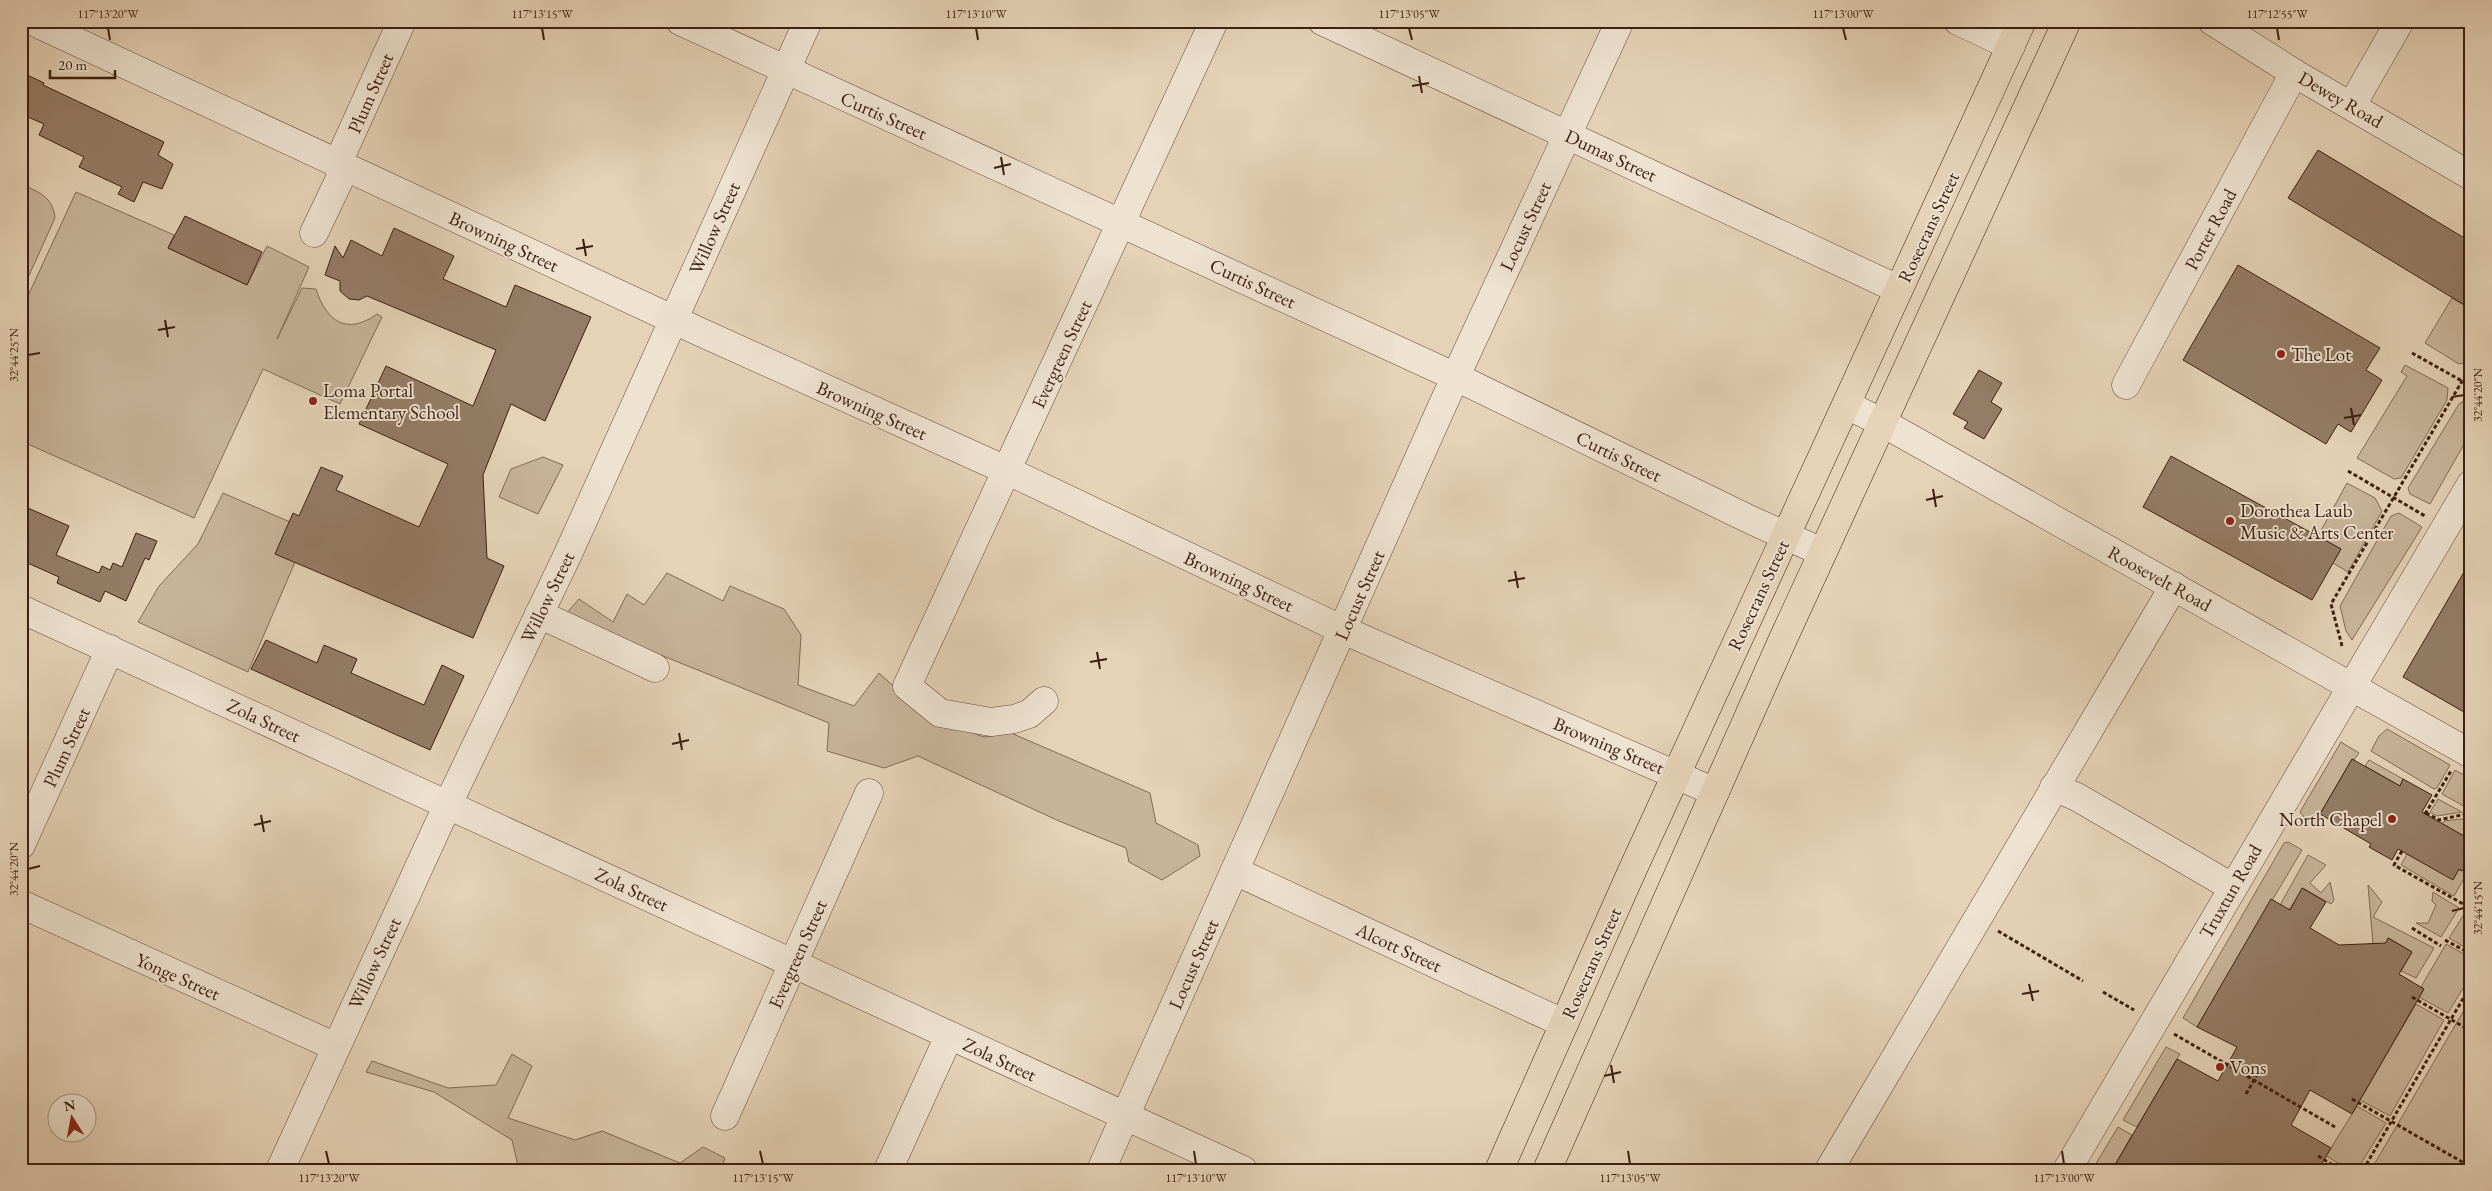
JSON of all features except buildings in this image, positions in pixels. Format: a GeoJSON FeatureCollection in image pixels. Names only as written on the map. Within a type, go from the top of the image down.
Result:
{"type":"FeatureCollection","features":[{"type":"Feature","properties":{"kind":"main road","name":"Rosecrans Street"},"geometry":{"type":"LineString","coordinates":[[1499,1170],[1676,774],[2022,21]]}},
{"type":"Feature","properties":{"kind":"main road"},"geometry":{"type":"LineString","coordinates":[[1548,1170],[1822,552],[2067,21]]}},
{"type":"Feature","properties":{"kind":"street","name":"Browning Street"},"geometry":{"type":"LineString","coordinates":[[32,21],[341,166],[1008,471],[1343,630],[1715,792]]}},
{"type":"Feature","properties":{"kind":"street","name":"Plum Street"},"geometry":{"type":"LineString","coordinates":[[314,233],[402,21]]}},
{"type":"Feature","properties":{"kind":"street","name":"Curtis Street"},"geometry":{"type":"LineString","coordinates":[[680,21],[1122,222],[1456,377],[1785,536],[1822,552]]}},
{"type":"Feature","properties":{"kind":"street","name":"Willow Street"},"geometry":{"type":"LineString","coordinates":[[280,1170],[448,804],[539,614],[808,21]]}},
{"type":"Feature","properties":{"kind":"street","name":"Evergreen Street"},"geometry":{"type":"LineString","coordinates":[[1044,701],[1029,714],[1014,719],[991,722],[940,713],[907,686],[1008,471],[1214,21]]}},
{"type":"Feature","properties":{"kind":"street","name":"Dumas Street"},"geometry":{"type":"LineString","coordinates":[[1322,21],[1898,289]]}},
{"type":"Feature","properties":{"kind":"street","name":"Locust Street"},"geometry":{"type":"LineString","coordinates":[[1101,1170],[1456,377],[1620,21]]}},
{"type":"Feature","properties":{"kind":"street"},"geometry":{"type":"LineString","coordinates":[[1958,21],[2011,46]]}},
{"type":"Feature","properties":{"kind":"street","name":"Dewey Road"},"geometry":{"type":"LineString","coordinates":[[2212,21],[2294,73],[2352,105],[2471,176]]}},
{"type":"Feature","properties":{"kind":"street"},"geometry":{"type":"LineString","coordinates":[[2352,105],[2400,21]]}},
{"type":"Feature","properties":{"kind":"street","name":"Porter Road"},"geometry":{"type":"LineString","coordinates":[[2126,385],[2294,73]]}},
{"type":"Feature","properties":{"kind":"street","name":"Roosevelt Road"},"geometry":{"type":"LineString","coordinates":[[1847,405],[1883,423],[2320,667],[2462,761]]}},
{"type":"Feature","properties":{"kind":"street","name":"Truxtun Road"},"geometry":{"type":"LineString","coordinates":[[2067,1170],[2471,484]]}},
{"type":"Feature","properties":{"kind":"street"},"geometry":{"type":"LineString","coordinates":[[1828,1170],[2174,586]]}},
{"type":"Feature","properties":{"kind":"street","name":"Zola Street"},"geometry":{"type":"LineString","coordinates":[[21,609],[1243,1170]]}},
{"type":"Feature","properties":{"kind":"street"},"geometry":{"type":"LineString","coordinates":[[539,614],[655,668]]}},
{"type":"Feature","properties":{"kind":"street","name":"Plum Street"},"geometry":{"type":"LineString","coordinates":[[21,844],[110,649]]}},
{"type":"Feature","properties":{"kind":"street"},"geometry":{"type":"LineString","coordinates":[[2054,787],[2077,797],[2232,887]]}},
{"type":"Feature","properties":{"kind":"street","name":"Evergreen Street"},"geometry":{"type":"LineString","coordinates":[[725,1116],[869,793]]}},
{"type":"Feature","properties":{"kind":"street","name":"Alcott Street"},"geometry":{"type":"LineString","coordinates":[[1235,871],[1564,1023]]}},
{"type":"Feature","properties":{"kind":"street","name":"Yonge Street"},"geometry":{"type":"LineString","coordinates":[[21,904],[336,1047]]}},
{"type":"Feature","properties":{"kind":"street"},"geometry":{"type":"LineString","coordinates":[[888,1170],[949,1036]]}},
{"type":"Feature","properties":{"kind":"path"},"geometry":{"type":"LineString","coordinates":[[2412,353],[2471,386]]}},
{"type":"Feature","properties":{"kind":"path"},"geometry":{"type":"LineString","coordinates":[[2342,646],[2331,604],[2471,366]]}},
{"type":"Feature","properties":{"kind":"path"},"geometry":{"type":"LineString","coordinates":[[2348,470],[2393,497],[2450,519]]}},
{"type":"Feature","properties":{"kind":"path"},"geometry":{"type":"LineString","coordinates":[[2462,761],[2426,813],[2439,820],[2470,814]]}},
{"type":"Feature","properties":{"kind":"path"},"geometry":{"type":"LineString","coordinates":[[2402,851],[2394,865],[2465,905]]}},
{"type":"Feature","properties":{"kind":"path"},"geometry":{"type":"LineString","coordinates":[[1991,927],[2083,981]]}},
{"type":"Feature","properties":{"kind":"path"},"geometry":{"type":"LineString","coordinates":[[2412,928],[2441,946]]}},
{"type":"Feature","properties":{"kind":"path"},"geometry":{"type":"LineString","coordinates":[[2445,940],[2471,954]]}},
{"type":"Feature","properties":{"kind":"path"},"geometry":{"type":"LineString","coordinates":[[2363,1170],[2471,986]]}},
{"type":"Feature","properties":{"kind":"path"},"geometry":{"type":"LineString","coordinates":[[2103,992],[2135,1010]]}},
{"type":"Feature","properties":{"kind":"path"},"geometry":{"type":"LineString","coordinates":[[2412,997],[2471,1031]]}},
{"type":"Feature","properties":{"kind":"path"},"geometry":{"type":"LineString","coordinates":[[2171,1032],[2336,1127]]}},
{"type":"Feature","properties":{"kind":"path"},"geometry":{"type":"LineString","coordinates":[[2246,1094],[2262,1066]]}},
{"type":"Feature","properties":{"kind":"path"},"geometry":{"type":"LineString","coordinates":[[2352,1099],[2471,1167]]}},
{"type":"Feature","properties":{"kind":"path"},"geometry":{"type":"LineString","coordinates":[[2318,1156],[2342,1170]]}},
{"type":"Feature","properties":{"kind":"shaded area"},"geometry":{"type":"Polygon","coordinates":[[[21,184],[48,200],[54,211],[55,218],[21,293],[21,184]]]}},
{"type":"Feature","properties":{"kind":"shaded area"},"geometry":{"type":"Polygon","coordinates":[[[76,192],[174,235],[168,248],[247,285],[267,246],[309,267],[277,339],[302,288],[316,289],[326,310],[339,322],[356,324],[366,321],[377,314],[382,317],[340,404],[263,369],[194,518],[21,441],[21,311],[76,192]]]}},
{"type":"Feature","properties":{"kind":"shaded area"},"geometry":{"type":"Polygon","coordinates":[[[2452,298],[2471,309],[2470,362],[2459,364],[2425,343],[2452,298]]]}},
{"type":"Feature","properties":{"kind":"shaded area"},"geometry":{"type":"Polygon","coordinates":[[[2405,365],[2448,388],[2447,400],[2401,478],[2394,479],[2357,458],[2407,376],[2401,372],[2405,365]]]}},
{"type":"Feature","properties":{"kind":"shaded area"},"geometry":{"type":"Polygon","coordinates":[[[2467,399],[2471,401],[2471,432],[2430,504],[2410,494],[2408,488],[2459,404],[2467,399]]]}},
{"type":"Feature","properties":{"kind":"shaded area"},"geometry":{"type":"Polygon","coordinates":[[[543,457],[563,465],[538,514],[499,497],[511,469],[543,457]]]}},
{"type":"Feature","properties":{"kind":"shaded area"},"geometry":{"type":"Polygon","coordinates":[[[2347,483],[2375,498],[2382,511],[2348,572],[2333,563],[2341,549],[2318,536],[2347,483]]]}},
{"type":"Feature","properties":{"kind":"shaded area"},"geometry":{"type":"Polygon","coordinates":[[[223,493],[290,522],[295,562],[248,672],[138,622],[159,586],[198,544],[223,493]]]}},
{"type":"Feature","properties":{"kind":"shaded area"},"geometry":{"type":"Polygon","coordinates":[[[2399,513],[2422,527],[2352,640],[2346,631],[2340,606],[2391,516],[2399,513]]]}},
{"type":"Feature","properties":{"kind":"shaded area"},"geometry":{"type":"Polygon","coordinates":[[[667,573],[723,601],[730,586],[784,609],[801,635],[798,685],[854,706],[879,673],[927,716],[984,737],[1011,733],[1150,793],[1156,823],[1198,845],[1200,856],[1162,880],[1129,862],[1126,848],[1059,821],[918,756],[884,768],[827,751],[829,723],[564,616],[579,599],[613,622],[627,594],[644,605],[667,573]]]}},
{"type":"Feature","properties":{"kind":"shaded area"},"geometry":{"type":"Polygon","coordinates":[[[2387,729],[2450,765],[2437,788],[2434,789],[2371,751],[2379,736],[2387,729]]]}},
{"type":"Feature","properties":{"kind":"shaded area"},"geometry":{"type":"Polygon","coordinates":[[[2341,742],[2359,753],[2354,760],[2352,759],[2319,816],[2321,818],[2317,825],[2304,817],[2300,812],[2341,742]]]}},
{"type":"Feature","properties":{"kind":"shaded area"},"geometry":{"type":"Polygon","coordinates":[[[2369,760],[2403,779],[2400,786],[2365,766],[2369,760]]]}},
{"type":"Feature","properties":{"kind":"shaded area"},"geometry":{"type":"Polygon","coordinates":[[[2455,770],[2471,779],[2471,810],[2442,794],[2455,770]]]}},
{"type":"Feature","properties":{"kind":"shaded area"},"geometry":{"type":"Polygon","coordinates":[[[2438,799],[2462,812],[2437,816],[2430,812],[2438,799]]]}},
{"type":"Feature","properties":{"kind":"shaded area"},"geometry":{"type":"Polygon","coordinates":[[[2470,818],[2471,840],[2442,824],[2444,821],[2470,818]]]}},
{"type":"Feature","properties":{"kind":"shaded area"},"geometry":{"type":"Polygon","coordinates":[[[2288,842],[2302,850],[2197,1027],[2183,1018],[2284,843],[2288,842]]]}},
{"type":"Feature","properties":{"kind":"shaded area"},"geometry":{"type":"Polygon","coordinates":[[[2407,854],[2462,871],[2464,869],[2471,875],[2467,882],[2463,880],[2454,896],[2401,865],[2407,854]]]}},
{"type":"Feature","properties":{"kind":"shaded area"},"geometry":{"type":"Polygon","coordinates":[[[2308,855],[2326,865],[2310,883],[2321,893],[2330,882],[2334,900],[2331,904],[2303,888],[2289,910],[2280,905],[2308,855]]]}},
{"type":"Feature","properties":{"kind":"shaded area"},"geometry":{"type":"Polygon","coordinates":[[[2368,885],[2382,902],[2373,917],[2434,948],[2416,978],[2401,971],[2412,952],[2389,938],[2383,948],[2373,944],[2368,885]]]}},
{"type":"Feature","properties":{"kind":"shaded area"},"geometry":{"type":"Polygon","coordinates":[[[2433,892],[2459,908],[2441,937],[2416,923],[2428,923],[2436,905],[2432,901],[2433,892]]]}},
{"type":"Feature","properties":{"kind":"shaded area"},"geometry":{"type":"Polygon","coordinates":[[[2471,903],[2471,951],[2449,938],[2471,903]]]}},
{"type":"Feature","properties":{"kind":"shaded area"},"geometry":{"type":"Polygon","coordinates":[[[2446,944],[2471,958],[2471,975],[2448,1013],[2419,997],[2424,989],[2421,987],[2446,944]]]}},
{"type":"Feature","properties":{"kind":"shaded area"},"geometry":{"type":"Polygon","coordinates":[[[2471,998],[2471,1170],[2371,1170],[2471,998]]]}},
{"type":"Feature","properties":{"kind":"shaded area"},"geometry":{"type":"Polygon","coordinates":[[[2416,1004],[2444,1020],[2390,1116],[2360,1100],[2416,1004]]]}},
{"type":"Feature","properties":{"kind":"shaded area"},"geometry":{"type":"Polygon","coordinates":[[[2166,1047],[2180,1054],[2137,1127],[2123,1120],[2166,1047]]]}},
{"type":"Feature","properties":{"kind":"shaded area"},"geometry":{"type":"Polygon","coordinates":[[[512,1054],[532,1066],[508,1118],[575,1140],[602,1131],[680,1163],[703,1147],[725,1158],[721,1170],[519,1170],[512,1140],[434,1092],[366,1072],[372,1061],[448,1088],[496,1085],[512,1054]]]}},
{"type":"Feature","properties":{"kind":"shaded area"},"geometry":{"type":"Polygon","coordinates":[[[2357,1106],[2386,1123],[2357,1170],[2350,1170],[2326,1156],[2357,1106]]]}},
{"type":"Feature","properties":{"kind":"shaded area"},"geometry":{"type":"Polygon","coordinates":[[[2118,1127],[2132,1135],[2112,1170],[2092,1170],[2118,1127]]]}},
{"type":"Feature","properties":{"kind":"place","name":"The Lot"},"geometry":{"type":"Point","coordinates":[2281,354]}},
{"type":"Feature","properties":{"kind":"place","name":"Loma Portal Elementary School"},"geometry":{"type":"Point","coordinates":[313,401]}},
{"type":"Feature","properties":{"kind":"place","name":"Dorothea Laub Music & Arts Center"},"geometry":{"type":"Point","coordinates":[2230,521]}},
{"type":"Feature","properties":{"kind":"place","name":"North Chapel"},"geometry":{"type":"Point","coordinates":[2392,819]}},
{"type":"Feature","properties":{"kind":"place","name":"Vons"},"geometry":{"type":"Point","coordinates":[2220,1067]}}]}
